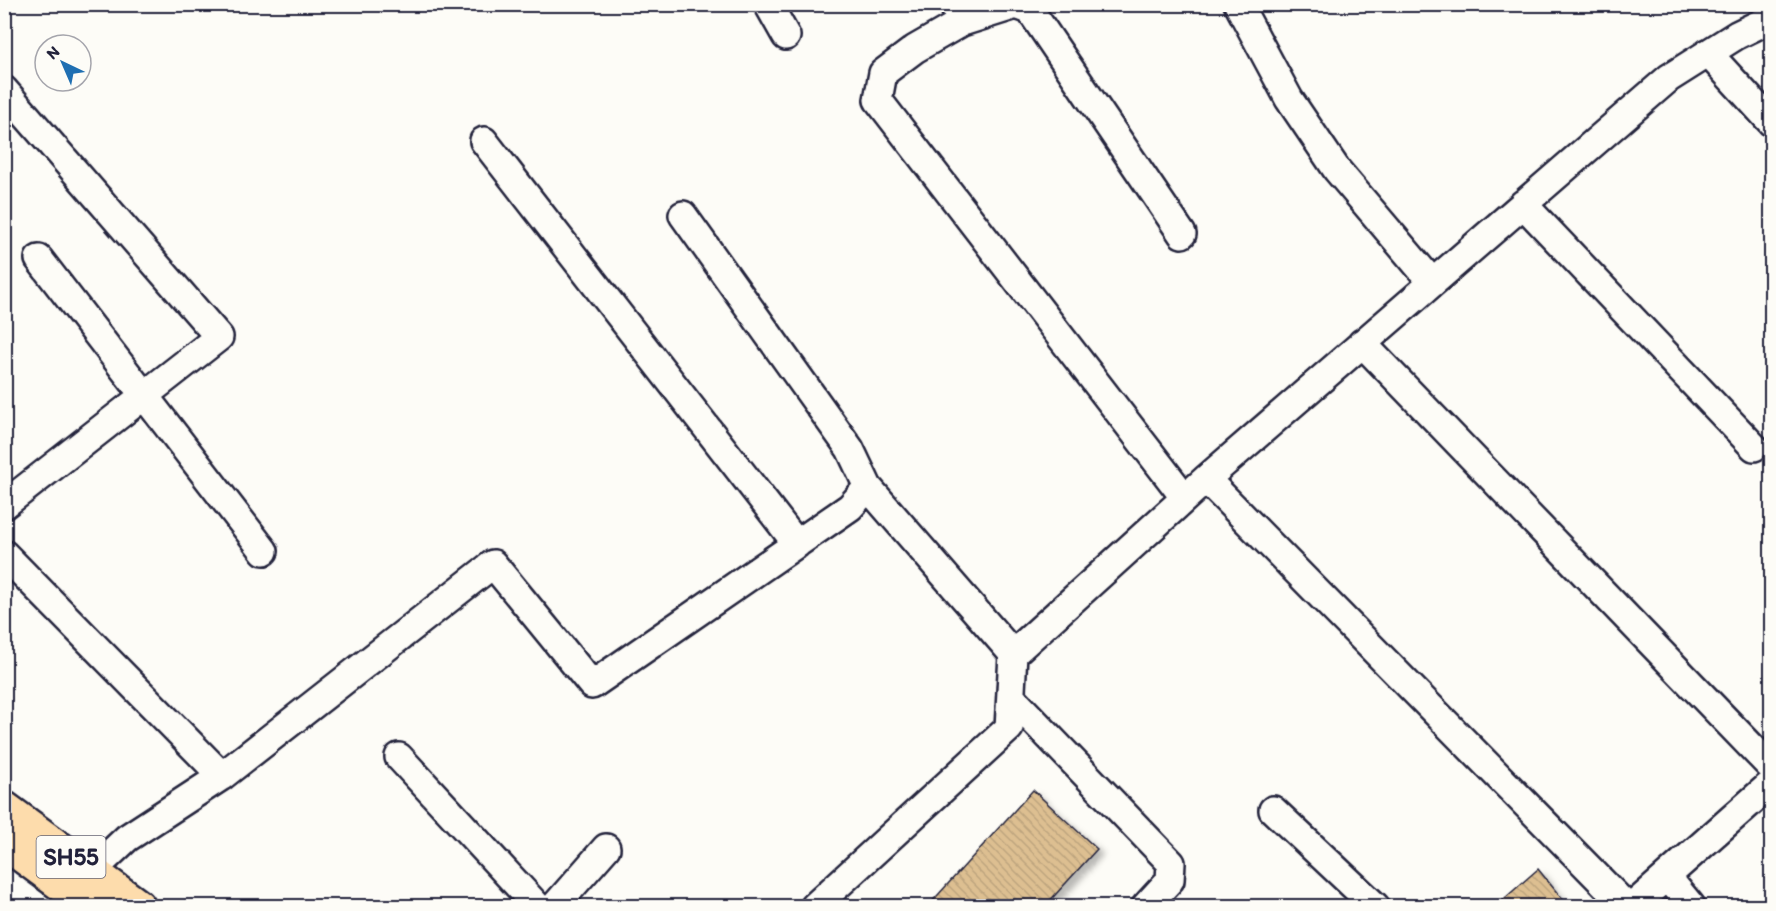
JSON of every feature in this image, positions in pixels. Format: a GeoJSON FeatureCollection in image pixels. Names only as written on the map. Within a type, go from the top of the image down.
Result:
{"type":"FeatureCollection","features":[{"type":"Feature","properties":{"kind":"main road","name":"SH55"},"geometry":{"type":"LineString","coordinates":[[4,808],[138,906]]}},
{"type":"Feature","properties":{"kind":"main road","name":"SH55"},"geometry":{"type":"LineString","coordinates":[[4,842],[91,906]]}},
{"type":"Feature","properties":{"kind":"street"},"geometry":{"type":"LineString","coordinates":[[768,4],[786,36]]}},
{"type":"Feature","properties":{"kind":"street"},"geometry":{"type":"LineString","coordinates":[[1238,4],[1289,99],[1337,170],[1432,282]]}},
{"type":"Feature","properties":{"kind":"street"},"geometry":{"type":"LineString","coordinates":[[1182,234],[1030,10],[1016,5],[957,13],[883,73],[879,100],[1185,498]]}},
{"type":"Feature","properties":{"kind":"street"},"geometry":{"type":"LineString","coordinates":[[1013,654],[1206,479],[1669,78],[1708,52],[1772,18]]}},
{"type":"Feature","properties":{"kind":"street"},"geometry":{"type":"LineString","coordinates":[[1708,52],[1772,123]]}},
{"type":"Feature","properties":{"kind":"street"},"geometry":{"type":"LineString","coordinates":[[4,90],[219,337],[4,506]]}},
{"type":"Feature","properties":{"kind":"street"},"geometry":{"type":"LineString","coordinates":[[484,141],[796,544]]}},
{"type":"Feature","properties":{"kind":"street"},"geometry":{"type":"LineString","coordinates":[[1523,204],[1754,447]]}},
{"type":"Feature","properties":{"kind":"street"},"geometry":{"type":"LineString","coordinates":[[682,215],[850,449],[868,487],[1013,654],[1009,728],[815,906]]}},
{"type":"Feature","properties":{"kind":"street"},"geometry":{"type":"LineString","coordinates":[[39,259],[146,394],[264,551]]}},
{"type":"Feature","properties":{"kind":"street"},"geometry":{"type":"LineString","coordinates":[[1362,343],[1772,768]]}},
{"type":"Feature","properties":{"kind":"street"},"geometry":{"type":"LineString","coordinates":[[1206,479],[1626,906]]}},
{"type":"Feature","properties":{"kind":"street"},"geometry":{"type":"LineString","coordinates":[[91,872],[127,838],[222,776],[493,564],[592,685],[850,507],[868,487]]}},
{"type":"Feature","properties":{"kind":"street"},"geometry":{"type":"LineString","coordinates":[[4,554],[222,776]]}},
{"type":"Feature","properties":{"kind":"street"},"geometry":{"type":"LineString","coordinates":[[1011,697],[1171,863],[1170,880],[1146,906]]}},
{"type":"Feature","properties":{"kind":"street"},"geometry":{"type":"LineString","coordinates":[[399,757],[537,906]]}},
{"type":"Feature","properties":{"kind":"street"},"geometry":{"type":"LineString","coordinates":[[1634,906],[1772,783]]}},
{"type":"Feature","properties":{"kind":"street"},"geometry":{"type":"LineString","coordinates":[[1273,810],[1375,906]]}},
{"type":"Feature","properties":{"kind":"street"},"geometry":{"type":"LineString","coordinates":[[555,906],[606,848]]}},
{"type":"Feature","properties":{"kind":"street"},"geometry":{"type":"LineString","coordinates":[[1667,877],[1691,906]]}},
{"type":"Feature","properties":{"kind":"building"},"geometry":{"type":"Polygon","coordinates":[[[1033,790],[1097,849],[1045,906],[928,906],[1033,790]]]}},
{"type":"Feature","properties":{"kind":"building"},"geometry":{"type":"Polygon","coordinates":[[[1538,869],[1568,906],[1496,906],[1538,869]]]}}]}
